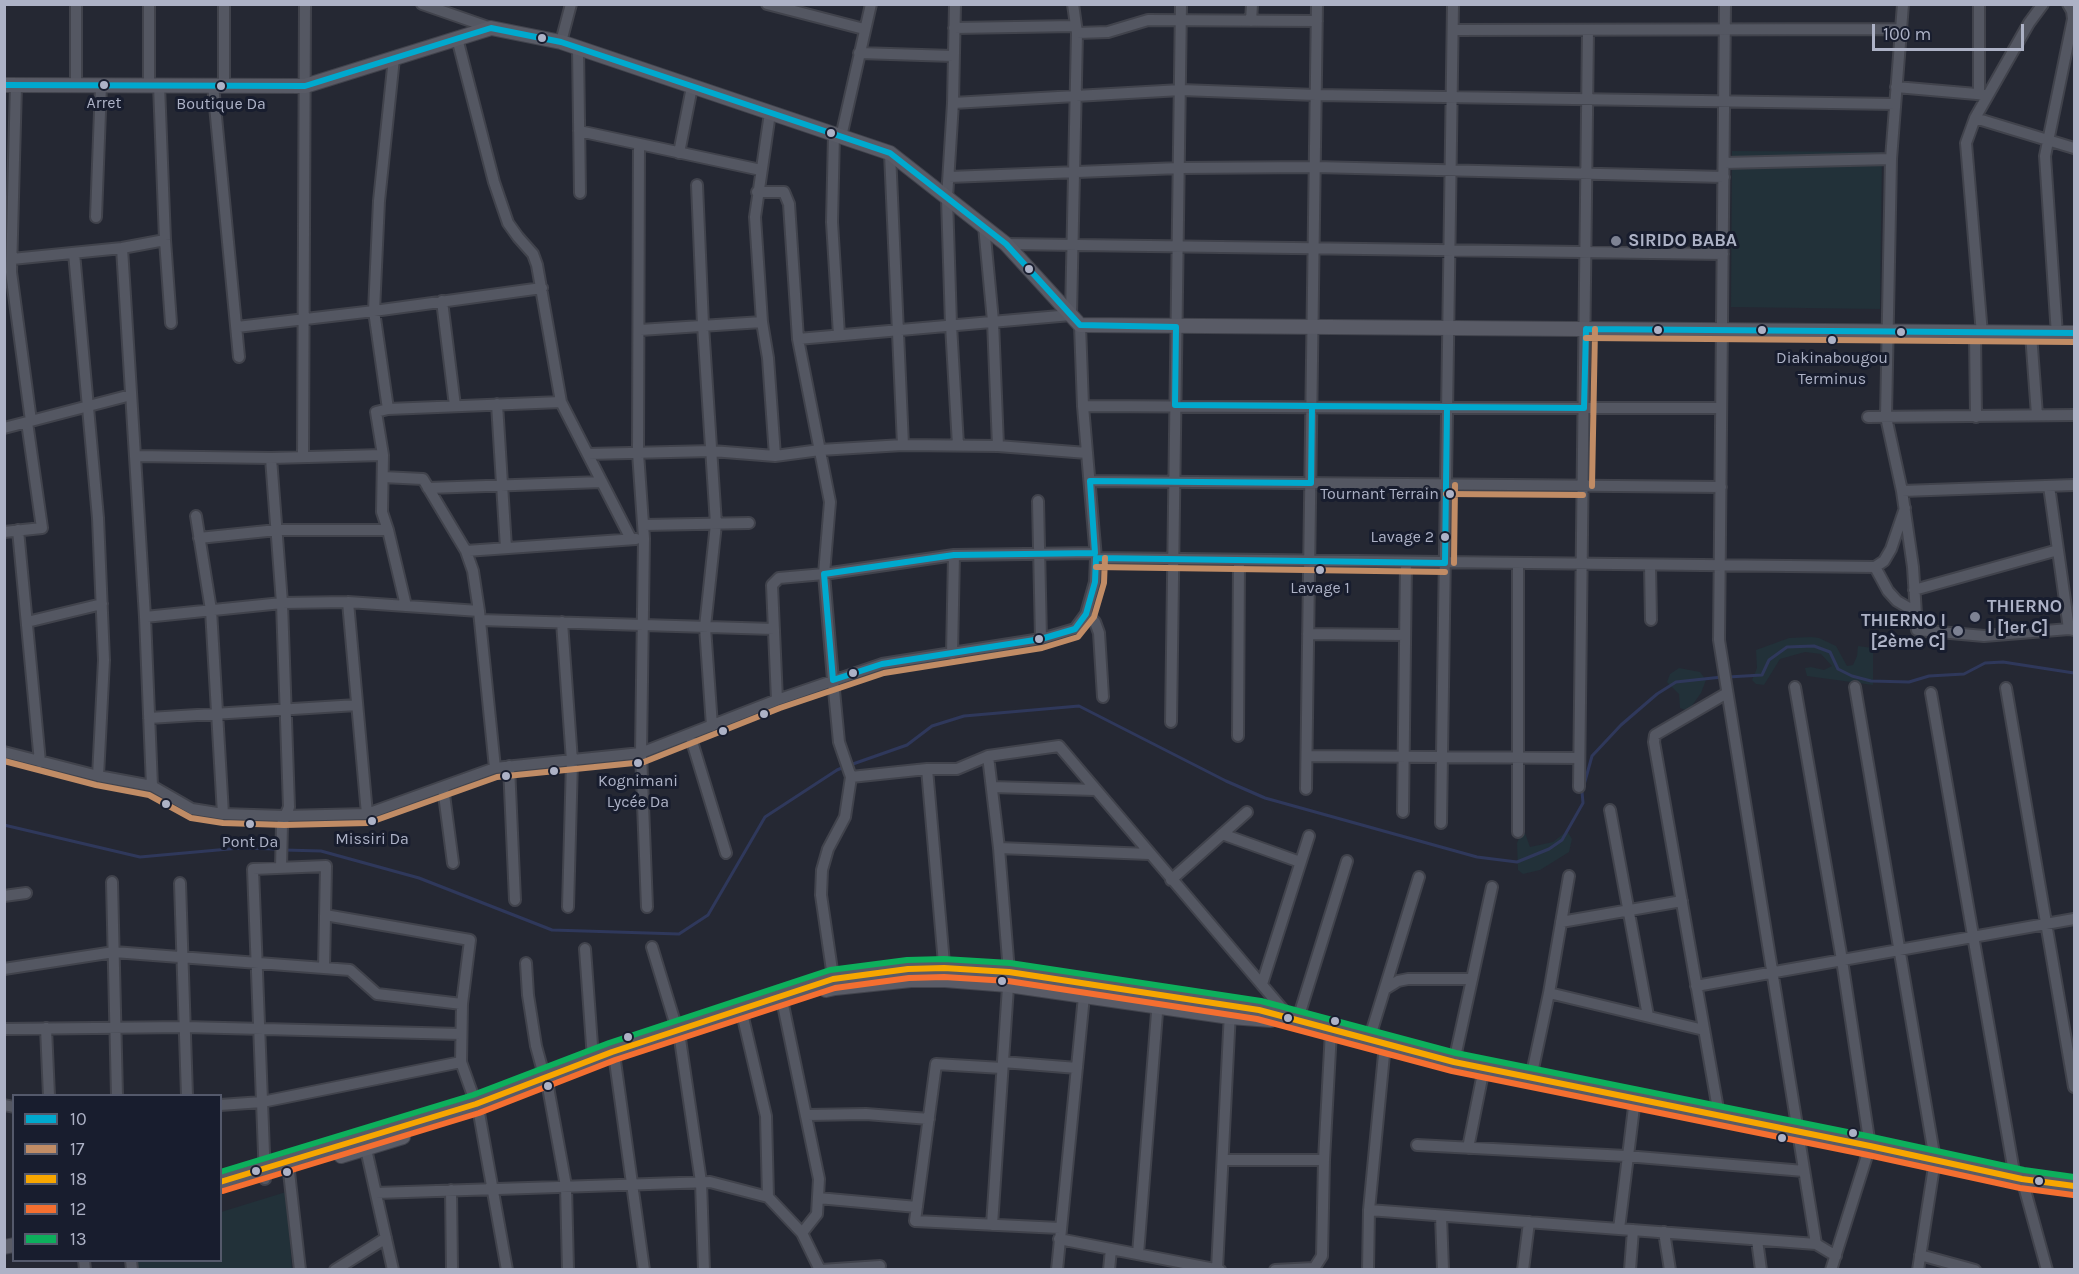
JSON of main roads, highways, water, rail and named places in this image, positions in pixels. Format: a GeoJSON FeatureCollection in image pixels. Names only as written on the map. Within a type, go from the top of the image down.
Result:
{"type":"FeatureCollection","features":[{"type":"Feature","properties":{"kind":"main road"},"geometry":{"type":"LineString","coordinates":[[10,85],[305,86],[491,28],[561,42],[890,153],[1006,244],[1075,320],[1176,327],[1448,327],[2057,335],[2074,333]]}},
{"type":"Feature","properties":{"kind":"main road"},"geometry":{"type":"LineString","coordinates":[[222,1182],[289,1172],[366,1149],[547,1083],[615,1061],[679,1035],[834,983],[911,980],[945,974],[1009,979],[1295,1021],[1454,1062],[2018,1178],[2074,1186]]}},
{"type":"Feature","properties":{"kind":"main road"},"geometry":{"type":"LineString","coordinates":[[1009,979],[1084,996],[1158,1001]]}},
{"type":"Feature","properties":{"kind":"main road"},"geometry":{"type":"LineString","coordinates":[[547,1083],[593,1059],[679,1035]]}},
{"type":"Feature","properties":{"kind":"main road"},"geometry":{"type":"LineString","coordinates":[[222,1190],[265,1174],[478,1108]]}},
{"type":"Feature","properties":{"kind":"waterway"},"geometry":{"type":"LineString","coordinates":[[1728,677],[1762,675],[1769,660],[1787,647],[1814,646],[1830,652],[1838,669],[1871,681],[1909,682],[1929,676],[1964,674],[1985,663],[2003,662],[2074,673]]}},
{"type":"Feature","properties":{"kind":"waterway"},"geometry":{"type":"LineString","coordinates":[[850,765],[907,745],[932,726],[964,716],[1079,706],[1226,781],[1265,798],[1477,857],[1517,862],[1549,849],[1562,840],[1583,803],[1582,792],[1592,756],[1621,725],[1657,694],[1676,682],[1722,677]]}},
{"type":"Feature","properties":{"kind":"waterway"},"geometry":{"type":"LineString","coordinates":[[284,850],[321,851],[419,878],[552,930],[679,934],[708,915],[765,817],[844,767]]}},
{"type":"Feature","properties":{"kind":"waterway"},"geometry":{"type":"LineString","coordinates":[[4,825],[140,857],[240,848],[277,849]]}},
{"type":"Feature","properties":{"kind":"place","name":"Arret"},"geometry":{"type":"Point","coordinates":[104,85]}},
{"type":"Feature","properties":{"kind":"place","name":"Boutique Da"},"geometry":{"type":"Point","coordinates":[221,86]}},
{"type":"Feature","properties":{"kind":"place","name":"SIRIDO BABA"},"geometry":{"type":"Point","coordinates":[1616,241]}},
{"type":"Feature","properties":{"kind":"place","name":"Diakinabougou Terminus"},"geometry":{"type":"Point","coordinates":[1832,340]}},
{"type":"Feature","properties":{"kind":"place","name":"Tournant Terrain"},"geometry":{"type":"Point","coordinates":[1450,494]}},
{"type":"Feature","properties":{"kind":"place","name":"Lavage 2"},"geometry":{"type":"Point","coordinates":[1445,537]}},
{"type":"Feature","properties":{"kind":"place","name":"Lavage 1"},"geometry":{"type":"Point","coordinates":[1320,570]}},
{"type":"Feature","properties":{"kind":"place","name":"THIERNO I [1er C]"},"geometry":{"type":"Point","coordinates":[1975,617]}},
{"type":"Feature","properties":{"kind":"place","name":"THIERNO I [2ème C]"},"geometry":{"type":"Point","coordinates":[1958,631]}},
{"type":"Feature","properties":{"kind":"place","name":"Kognimani Lycée Da"},"geometry":{"type":"Point","coordinates":[638,763]}},
{"type":"Feature","properties":{"kind":"place","name":"Missiri Da"},"geometry":{"type":"Point","coordinates":[372,821]}},
{"type":"Feature","properties":{"kind":"place","name":"Pont Da"},"geometry":{"type":"Point","coordinates":[250,824]}}]}
